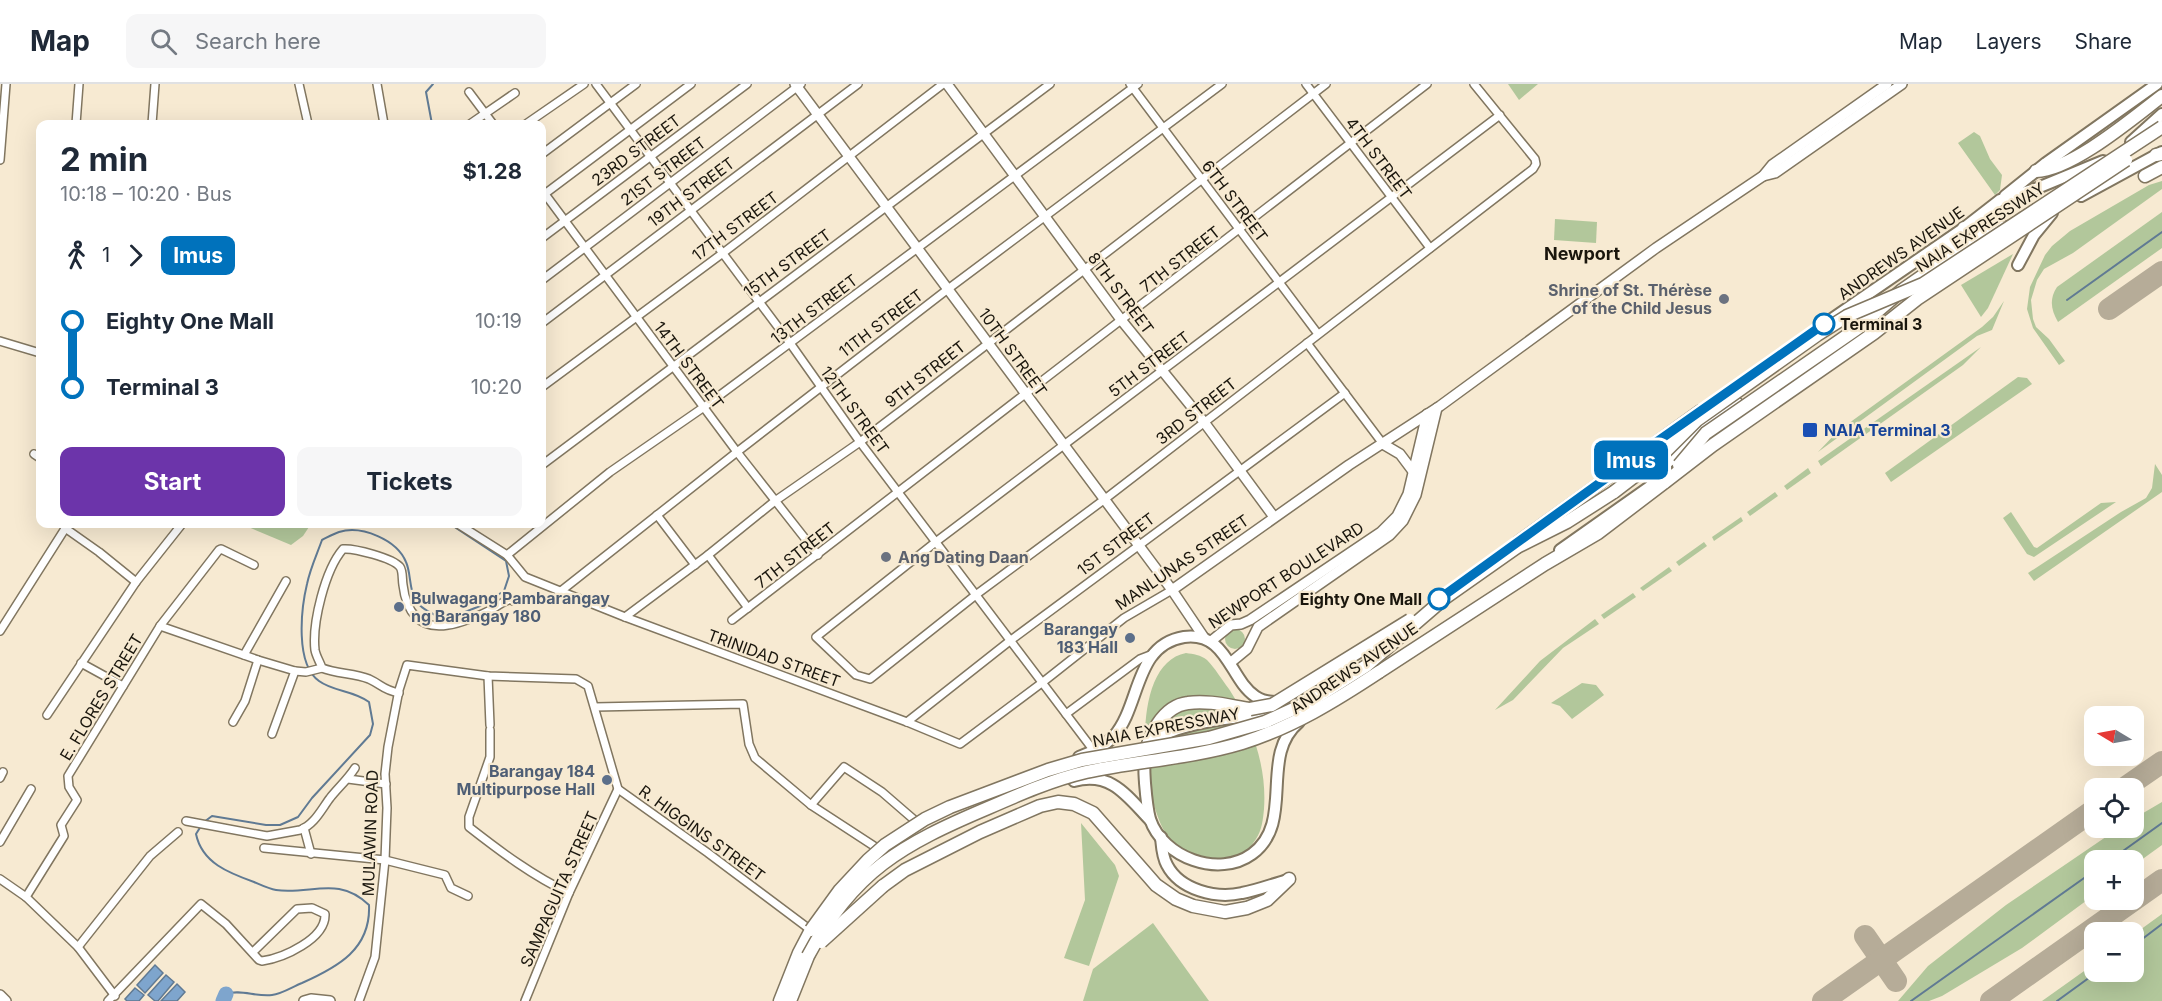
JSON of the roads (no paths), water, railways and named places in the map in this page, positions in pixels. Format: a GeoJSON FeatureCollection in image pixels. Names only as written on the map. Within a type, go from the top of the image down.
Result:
{"type":"FeatureCollection","features":[{"type":"Feature","properties":{"kind":"highway"},"geometry":{"type":"LineString","coordinates":[[2036,171],[2053,169],[2068,161],[2126,124],[2162,96]]}},
{"type":"Feature","properties":{"kind":"highway","name":"NAIA EXPRESSWAY"},"geometry":{"type":"LineString","coordinates":[[778,1001],[811,930],[840,890],[885,845],[925,819],[950,807],[1048,770],[1103,756],[1209,738],[1265,722],[1311,701],[1358,671],[1446,597],[1517,547],[1567,522],[1614,492],[1661,456],[1697,420],[1817,335],[1847,316],[1923,284],[2162,127]]}},
{"type":"Feature","properties":{"kind":"highway","name":"NAIA EXPRESSWAY"},"geometry":{"type":"LineString","coordinates":[[791,1001],[820,932],[847,896],[874,869],[893,855],[933,832],[1054,781],[1085,772],[1211,751],[1242,743],[1296,723],[1341,698],[1545,564],[1598,533],[1713,445],[1874,333],[1917,299],[2162,136]]}},
{"type":"Feature","properties":{"kind":"highway"},"geometry":{"type":"LineString","coordinates":[[2145,176],[2161,157]]}},
{"type":"Feature","properties":{"kind":"highway"},"geometry":{"type":"LineString","coordinates":[[1665,482],[1706,433],[1856,326],[1901,291],[1990,229],[2032,225]]}},
{"type":"Feature","properties":{"kind":"highway"},"geometry":{"type":"LineString","coordinates":[[1661,456],[1856,326],[1886,295],[1958,243],[1965,228]]}},
{"type":"Feature","properties":{"kind":"highway"},"geometry":{"type":"LineString","coordinates":[[1144,760],[1150,739],[1166,714],[1179,705],[1196,702],[1250,708],[1272,705],[1446,597]]}},
{"type":"Feature","properties":{"kind":"highway"},"geometry":{"type":"LineString","coordinates":[[808,956],[859,906],[905,870],[980,832],[1040,806],[1054,803],[1074,804],[1093,813],[1156,885],[1186,903],[1218,911],[1240,910],[1267,900],[1289,879]]}},
{"type":"Feature","properties":{"kind":"main road"},"geometry":{"type":"LineString","coordinates":[[2000,200],[2036,171],[2157,84]]}},
{"type":"Feature","properties":{"kind":"main road","name":"ANDREWS AVENUE"},"geometry":{"type":"LineString","coordinates":[[1230,663],[1249,693],[1257,698],[1272,702],[1298,697],[1773,360],[1965,228],[2000,200],[2100,163],[2139,136],[2162,114]]}},
{"type":"Feature","properties":{"kind":"main road","name":"ANDREWS AVENUE"},"geometry":{"type":"LineString","coordinates":[[1161,837],[1180,854],[1198,862],[1214,865],[1228,864],[1249,856],[1262,845],[1272,828],[1280,748],[1285,737],[1308,715],[1568,544],[1792,386],[2032,225],[2056,210],[2161,157]]}},
{"type":"Feature","properties":{"kind":"main road"},"geometry":{"type":"LineString","coordinates":[[2018,265],[2034,235],[2056,210]]}},
{"type":"Feature","properties":{"kind":"main road"},"geometry":{"type":"LineString","coordinates":[[1773,360],[1774,380],[1780,385],[1792,386]]}},
{"type":"Feature","properties":{"kind":"main road"},"geometry":{"type":"LineString","coordinates":[[1651,486],[1661,467],[1730,419]]}},
{"type":"Feature","properties":{"kind":"main road"},"geometry":{"type":"LineString","coordinates":[[1619,469],[1628,468],[1636,472],[1642,479],[1641,492]]}},
{"type":"Feature","properties":{"kind":"main road"},"geometry":{"type":"LineString","coordinates":[[778,1001],[796,951],[808,928],[843,880],[876,853],[921,826],[1104,745],[1117,732],[1134,700],[1141,674],[1153,654],[1162,645],[1175,639],[1189,637],[1208,640],[1230,663]]}},
{"type":"Feature","properties":{"kind":"main road"},"geometry":{"type":"LineString","coordinates":[[1151,820],[1144,760],[1146,752],[1154,741],[1175,729],[1240,717],[1266,715],[1298,697]]}},
{"type":"Feature","properties":{"kind":"main road"},"geometry":{"type":"LineString","coordinates":[[791,1001],[823,934],[853,894],[883,867],[915,845],[974,817],[1040,791],[1082,779],[1095,778],[1112,784],[1127,795],[1151,820],[1161,837],[1163,855],[1171,872],[1186,884],[1203,891],[1224,895],[1242,893],[1289,879]]}},
{"type":"Feature","properties":{"kind":"main road"},"geometry":{"type":"LineString","coordinates":[[876,853],[883,867]]}},
{"type":"Feature","properties":{"kind":"street"},"geometry":{"type":"LineString","coordinates":[[0,160],[6,84]]}},
{"type":"Feature","properties":{"kind":"street"},"geometry":{"type":"LineString","coordinates":[[76,120],[79,84]]}},
{"type":"Feature","properties":{"kind":"street"},"geometry":{"type":"LineString","coordinates":[[152,120],[155,84]]}},
{"type":"Feature","properties":{"kind":"street"},"geometry":{"type":"LineString","coordinates":[[299,84],[307,120]]}},
{"type":"Feature","properties":{"kind":"street"},"geometry":{"type":"LineString","coordinates":[[377,84],[383,120]]}},
{"type":"Feature","properties":{"kind":"street"},"geometry":{"type":"LineString","coordinates":[[532,120],[584,84]]}},
{"type":"Feature","properties":{"kind":"street","name":"12TH STREET"},"geometry":{"type":"LineString","coordinates":[[596,84],[790,343],[860,442],[1094,751]]}},
{"type":"Feature","properties":{"kind":"street"},"geometry":{"type":"LineString","coordinates":[[546,151],[636,84]]}},
{"type":"Feature","properties":{"kind":"street"},"geometry":{"type":"LineString","coordinates":[[546,190],[691,84]]}},
{"type":"Feature","properties":{"kind":"street","name":"23RD STREET"},"geometry":{"type":"LineString","coordinates":[[546,235],[747,84]]}},
{"type":"Feature","properties":{"kind":"street","name":"19TH STREET"},"geometry":{"type":"LineString","coordinates":[[546,320],[858,84]]}},
{"type":"Feature","properties":{"kind":"street","name":"8TH STREET"},"geometry":{"type":"LineString","coordinates":[[945,84],[1122,321],[1204,422],[1274,518]]}},
{"type":"Feature","properties":{"kind":"street","name":"17TH STREET"},"geometry":{"type":"LineString","coordinates":[[546,384],[945,84]]}},
{"type":"Feature","properties":{"kind":"street","name":"15TH STREET"},"geometry":{"type":"LineString","coordinates":[[546,462],[1050,84]]}},
{"type":"Feature","properties":{"kind":"street","name":"11TH STREET"},"geometry":{"type":"LineString","coordinates":[[561,591],[820,387],[1222,84]]}},
{"type":"Feature","properties":{"kind":"street","name":"4TH STREET"},"geometry":{"type":"LineString","coordinates":[[1306,84],[1431,248]]}},
{"type":"Feature","properties":{"kind":"street","name":"9TH STREET"},"geometry":{"type":"LineString","coordinates":[[625,617],[775,501],[860,442],[1326,84]]}},
{"type":"Feature","properties":{"kind":"street","name":"7TH STREET"},"geometry":{"type":"LineString","coordinates":[[732,620],[1427,84]]}},
{"type":"Feature","properties":{"kind":"street"},"geometry":{"type":"LineString","coordinates":[[1474,84],[1500,115]]}},
{"type":"Feature","properties":{"kind":"street"},"geometry":{"type":"LineString","coordinates":[[1763,176],[1772,165],[1887,84]]}},
{"type":"Feature","properties":{"kind":"street"},"geometry":{"type":"LineString","coordinates":[[1427,414],[1647,254],[1763,176],[1775,172],[1902,84]]}},
{"type":"Feature","properties":{"kind":"street","name":"10TH STREET"},"geometry":{"type":"LineString","coordinates":[[798,85],[1208,640]]}},
{"type":"Feature","properties":{"kind":"street","name":"21ST STREET"},"geometry":{"type":"LineString","coordinates":[[546,277],[798,85]]}},
{"type":"Feature","properties":{"kind":"street","name":"6TH STREET"},"geometry":{"type":"LineString","coordinates":[[1133,85],[1318,334]]}},
{"type":"Feature","properties":{"kind":"street","name":"13TH STREET"},"geometry":{"type":"LineString","coordinates":[[546,524],[617,467],[704,407],[1133,85]]}},
{"type":"Feature","properties":{"kind":"street"},"geometry":{"type":"LineString","coordinates":[[469,92],[490,120]]}},
{"type":"Feature","properties":{"kind":"street"},"geometry":{"type":"LineString","coordinates":[[476,120],[515,93]]}},
{"type":"Feature","properties":{"kind":"street","name":"3RD STREET"},"geometry":{"type":"LineString","coordinates":[[870,679],[977,594],[1105,499],[1533,169],[1536,164],[1535,159],[1500,115]]}},
{"type":"Feature","properties":{"kind":"street","name":"5TH STREET"},"geometry":{"type":"LineString","coordinates":[[870,679],[856,675],[816,637],[937,541],[1500,115]]}},
{"type":"Feature","properties":{"kind":"street","name":"14TH STREET"},"geometry":{"type":"LineString","coordinates":[[546,198],[737,452],[818,555]]}},
{"type":"Feature","properties":{"kind":"street"},"geometry":{"type":"LineString","coordinates":[[0,341],[36,352]]}},
{"type":"Feature","properties":{"kind":"street"},"geometry":{"type":"LineString","coordinates":[[1307,343],[1383,444],[1400,454],[1412,470]]}},
{"type":"Feature","properties":{"kind":"street","name":"1ST STREET"},"geometry":{"type":"LineString","coordinates":[[906,722],[1139,544],[1345,393]]}},
{"type":"Feature","properties":{"kind":"street","name":"NEWPORT BOULEVARD"},"geometry":{"type":"LineString","coordinates":[[1230,663],[1247,650],[1258,627],[1390,535],[1403,521],[1416,495],[1437,408]]}},
{"type":"Feature","properties":{"kind":"street","name":"NEWPORT BOULEVARD"},"geometry":{"type":"LineString","coordinates":[[1208,640],[1231,625],[1241,624],[1381,532],[1397,516],[1408,494],[1427,414]]}},
{"type":"Feature","properties":{"kind":"street","name":"MANLUNAS STREET"},"geometry":{"type":"LineString","coordinates":[[960,744],[1124,618],[1172,590],[1427,414]]}},
{"type":"Feature","properties":{"kind":"street"},"geometry":{"type":"LineString","coordinates":[[657,515],[695,565]]}},
{"type":"Feature","properties":{"kind":"street"},"geometry":{"type":"LineString","coordinates":[[0,631],[65,528]]}},
{"type":"Feature","properties":{"kind":"street"},"geometry":{"type":"LineString","coordinates":[[69,528],[136,582]]}},
{"type":"Feature","properties":{"kind":"street"},"geometry":{"type":"LineString","coordinates":[[47,715],[136,582],[179,528]]}},
{"type":"Feature","properties":{"kind":"street","name":"TRINIDAD STREET"},"geometry":{"type":"LineString","coordinates":[[466,528],[507,555],[525,577],[960,744]]}},
{"type":"Feature","properties":{"kind":"street","name":"13TH STREET"},"geometry":{"type":"LineString","coordinates":[[507,555],[541,528]]}},
{"type":"Feature","properties":{"kind":"street"},"geometry":{"type":"LineString","coordinates":[[321,668],[315,653],[315,627],[335,560],[343,549],[350,548],[384,558],[398,565],[402,570],[405,597],[411,613],[427,624],[447,626],[492,609],[501,601],[512,599],[513,601]]}},
{"type":"Feature","properties":{"kind":"street","name":"E. FLORES STREET"},"geometry":{"type":"LineString","coordinates":[[26,897],[64,836],[61,825],[77,800],[77,796],[69,787],[68,776],[160,626],[219,550],[254,565]]}},
{"type":"Feature","properties":{"kind":"street","name":"7TH STREET"},"geometry":{"type":"LineString","coordinates":[[708,555],[748,608]]}},
{"type":"Feature","properties":{"kind":"street"},"geometry":{"type":"LineString","coordinates":[[244,655],[286,581]]}},
{"type":"Feature","properties":{"kind":"street"},"geometry":{"type":"LineString","coordinates":[[1241,624],[1248,630],[1251,639]]}},
{"type":"Feature","properties":{"kind":"street"},"geometry":{"type":"LineString","coordinates":[[160,626],[295,671],[306,672],[321,668],[368,678],[386,691],[399,693]]}},
{"type":"Feature","properties":{"kind":"street"},"geometry":{"type":"LineString","coordinates":[[1066,714],[1140,659],[1153,654]]}},
{"type":"Feature","properties":{"kind":"street"},"geometry":{"type":"LineString","coordinates":[[233,722],[245,701],[258,660]]}},
{"type":"Feature","properties":{"kind":"street"},"geometry":{"type":"LineString","coordinates":[[81,663],[123,686]]}},
{"type":"Feature","properties":{"kind":"street","name":"MULAWIN ROAD"},"geometry":{"type":"LineString","coordinates":[[359,1001],[375,957],[385,860],[388,744],[407,665],[488,676]]}},
{"type":"Feature","properties":{"kind":"street"},"geometry":{"type":"LineString","coordinates":[[272,734],[295,671]]}},
{"type":"Feature","properties":{"kind":"street"},"geometry":{"type":"LineString","coordinates":[[488,676],[490,757],[469,817],[470,827],[520,865],[569,893]]}},
{"type":"Feature","properties":{"kind":"street","name":"R. HIGGINS STREET"},"geometry":{"type":"LineString","coordinates":[[488,676],[576,679],[588,686],[618,789],[808,928]]}},
{"type":"Feature","properties":{"kind":"street"},"geometry":{"type":"LineString","coordinates":[[595,707],[743,705],[749,744],[755,758],[811,805],[876,853]]}},
{"type":"Feature","properties":{"kind":"street"},"geometry":{"type":"LineString","coordinates":[[811,805],[845,767],[882,792],[921,826]]}},
{"type":"Feature","properties":{"kind":"street"},"geometry":{"type":"LineString","coordinates":[[186,821],[267,836],[304,828],[319,815],[355,768]]}},
{"type":"Feature","properties":{"kind":"street"},"geometry":{"type":"LineString","coordinates":[[348,779],[386,784]]}},
{"type":"Feature","properties":{"kind":"street"},"geometry":{"type":"LineString","coordinates":[[0,842],[32,789]]}},
{"type":"Feature","properties":{"kind":"street","name":"SAMPAGUITA STREET"},"geometry":{"type":"LineString","coordinates":[[525,1001],[569,893],[618,789]]}},
{"type":"Feature","properties":{"kind":"street"},"geometry":{"type":"LineString","coordinates":[[304,828],[311,854]]}},
{"type":"Feature","properties":{"kind":"street"},"geometry":{"type":"LineString","coordinates":[[78,947],[150,856],[178,832]]}},
{"type":"Feature","properties":{"kind":"street"},"geometry":{"type":"LineString","coordinates":[[264,848],[385,860],[445,875],[451,888],[468,896]]}},
{"type":"Feature","properties":{"kind":"street"},"geometry":{"type":"LineString","coordinates":[[0,879],[26,897],[78,947],[115,996]]}},
{"type":"Feature","properties":{"kind":"street"},"geometry":{"type":"LineString","coordinates":[[108,1001],[201,904],[226,924],[259,960],[265,961],[309,941],[321,929],[325,921],[325,914],[312,908],[297,909],[253,952]]}},
{"type":"Feature","properties":{"kind":"street"},"geometry":{"type":"LineString","coordinates":[[0,995],[6,1001]]}},
{"type":"Feature","properties":{"kind":"street"},"geometry":{"type":"LineString","coordinates":[[304,1001],[311,999],[330,1001]]}},
{"type":"Feature","properties":{"kind":"water"},"geometry":{"type":"Polygon","coordinates":[[[155,965],[163,973],[145,993],[137,985],[155,965]]]}},
{"type":"Feature","properties":{"kind":"water"},"geometry":{"type":"Polygon","coordinates":[[[166,975],[174,982],[158,1001],[155,1001],[148,995],[166,975]]]}},
{"type":"Feature","properties":{"kind":"water"},"geometry":{"type":"Polygon","coordinates":[[[177,984],[185,992],[177,1001],[161,1001],[177,984]]]}},
{"type":"Feature","properties":{"kind":"water"},"geometry":{"type":"Polygon","coordinates":[[[135,988],[144,995],[139,1001],[127,1001],[125,999],[135,988]]]}},
{"type":"Feature","properties":{"kind":"waterway"},"geometry":{"type":"LineString","coordinates":[[431,120],[426,92],[433,84]]}},
{"type":"Feature","properties":{"kind":"waterway"},"geometry":{"type":"LineString","coordinates":[[2067,300],[2162,232]]}},
{"type":"Feature","properties":{"kind":"waterway"},"geometry":{"type":"LineString","coordinates":[[204,822],[212,816],[266,825],[280,825],[298,817],[312,798],[370,735],[373,724],[369,702],[357,695],[325,685],[311,673],[306,662],[302,636],[303,607],[308,578],[322,540],[348,530],[368,533],[387,541],[395,547],[406,562],[415,599],[428,611],[445,620],[480,606],[504,591],[509,576],[506,561],[456,528]]}},
{"type":"Feature","properties":{"kind":"waterway"},"geometry":{"type":"LineString","coordinates":[[2124,850],[2162,823]]}},
{"type":"Feature","properties":{"kind":"waterway"},"geometry":{"type":"LineString","coordinates":[[201,826],[196,834],[199,844],[210,860],[226,871],[276,890],[335,888],[358,896],[369,905],[364,934],[358,945],[340,963],[276,994],[237,992],[226,994]]}},
{"type":"Feature","properties":{"kind":"waterway"},"geometry":{"type":"LineString","coordinates":[[1911,1001],[2084,878]]}},
{"type":"Feature","properties":{"kind":"waterway"},"geometry":{"type":"LineString","coordinates":[[2144,938],[2162,924]]}},
{"type":"Feature","properties":{"kind":"waterway"},"geometry":{"type":"LineString","coordinates":[[2057,1001],[2084,981]]}},
{"type":"Feature","properties":{"kind":"waterway"},"geometry":{"type":"LineString","coordinates":[[223,1001],[226,994]]}},
{"type":"Feature","properties":{"kind":"place","name":"Shrine of St. Thérèse of the Child Jesus"},"geometry":{"type":"Point","coordinates":[1724,299]}},
{"type":"Feature","properties":{"kind":"place","name":"Terminal 3"},"geometry":{"type":"Point","coordinates":[1824,324]}},
{"type":"Feature","properties":{"kind":"place","name":"NAIA Terminal 3"},"geometry":{"type":"Point","coordinates":[1810,430]}},
{"type":"Feature","properties":{"kind":"place","name":"Ang Dating Daan"},"geometry":{"type":"Point","coordinates":[886,557]}},
{"type":"Feature","properties":{"kind":"place","name":"Eighty One Mall"},"geometry":{"type":"Point","coordinates":[1439,599]}},
{"type":"Feature","properties":{"kind":"place","name":"Bulwagang Pambarangay ng Barangay 180"},"geometry":{"type":"Point","coordinates":[399,607]}},
{"type":"Feature","properties":{"kind":"place","name":"Barangay 183 Hall"},"geometry":{"type":"Point","coordinates":[1130,638]}},
{"type":"Feature","properties":{"kind":"place","name":"Barangay 184 Multipurpose Hall"},"geometry":{"type":"Point","coordinates":[607,780]}},
{"type":"Feature","properties":{"kind":"district","name":"Newport"},"geometry":{"type":"Point","coordinates":[1582,253]}}]}
